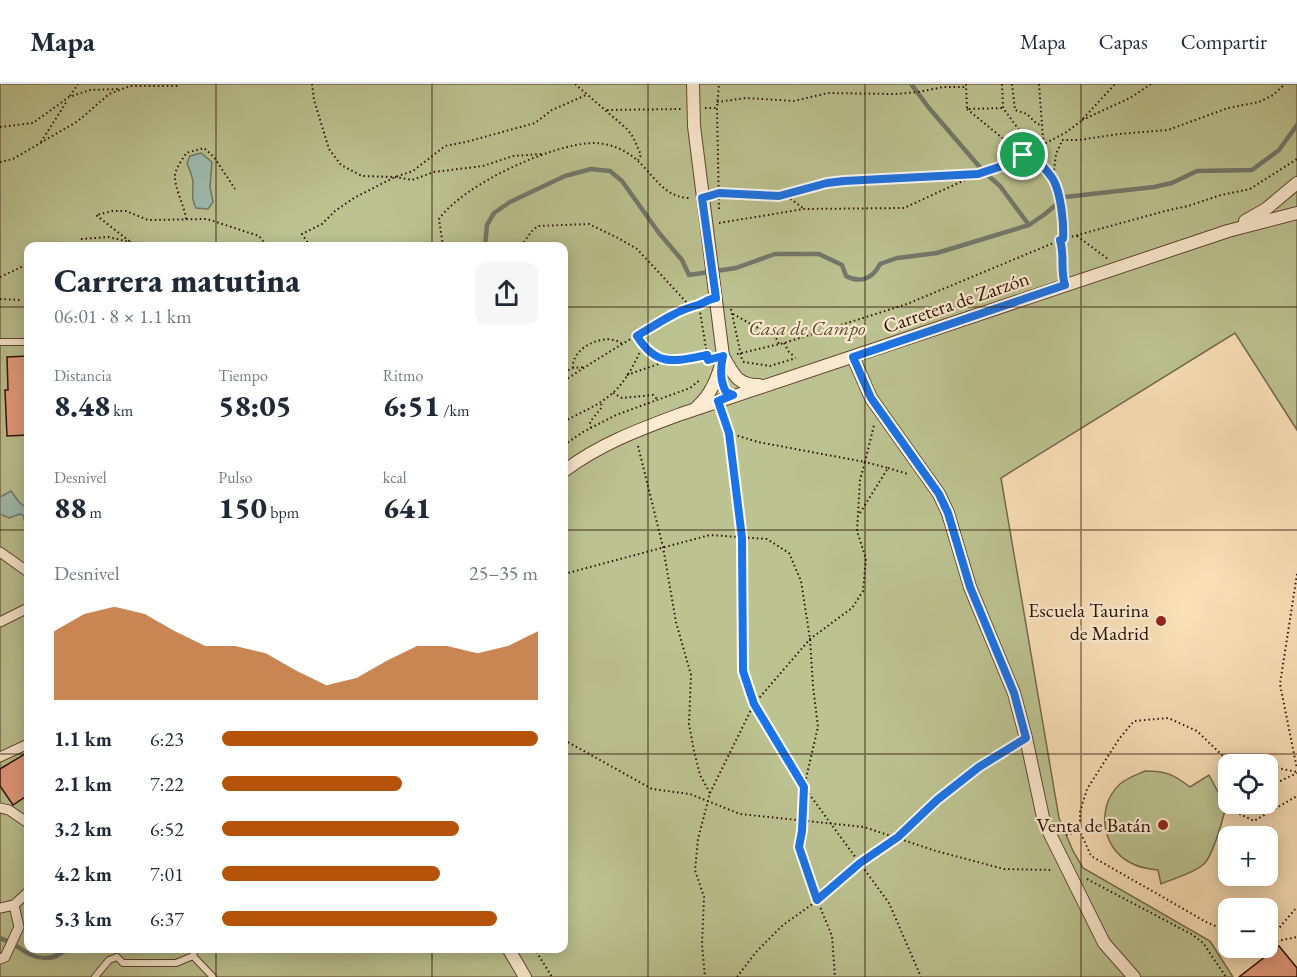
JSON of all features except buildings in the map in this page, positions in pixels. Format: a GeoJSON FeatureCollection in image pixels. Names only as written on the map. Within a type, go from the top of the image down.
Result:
{"type":"FeatureCollection","features":[{"type":"Feature","properties":{"kind":"street"},"geometry":{"type":"LineString","coordinates":[[693,84],[693,109],[702,198],[716,298],[724,390],[733,395]]}},
{"type":"Feature","properties":{"kind":"street"},"geometry":{"type":"LineString","coordinates":[[1228,231],[1266,209],[1297,183]]}},
{"type":"Feature","properties":{"kind":"street","name":"Carretera de Zarzón"},"geometry":{"type":"LineString","coordinates":[[568,468],[588,453],[635,431],[733,395],[1228,231],[1297,213]]}},
{"type":"Feature","properties":{"kind":"street"},"geometry":{"type":"LineString","coordinates":[[853,357],[871,398],[939,494],[948,513],[970,587],[1014,693],[1044,822],[1104,944],[1134,977]]}},
{"type":"Feature","properties":{"kind":"street"},"geometry":{"type":"LineString","coordinates":[[722,362],[744,384],[766,385]]}},
{"type":"Feature","properties":{"kind":"street"},"geometry":{"type":"LineString","coordinates":[[694,409],[709,394],[722,362]]}},
{"type":"Feature","properties":{"kind":"street"},"geometry":{"type":"LineString","coordinates":[[0,552],[24,569]]}},
{"type":"Feature","properties":{"kind":"street"},"geometry":{"type":"LineString","coordinates":[[0,622],[24,610]]}},
{"type":"Feature","properties":{"kind":"street"},"geometry":{"type":"LineString","coordinates":[[0,757],[24,746]]}},
{"type":"Feature","properties":{"kind":"street"},"geometry":{"type":"LineString","coordinates":[[0,808],[9,810],[24,820]]}},
{"type":"Feature","properties":{"kind":"street"},"geometry":{"type":"LineString","coordinates":[[0,908],[14,905],[24,896]]}},
{"type":"Feature","properties":{"kind":"street"},"geometry":{"type":"LineString","coordinates":[[0,959],[5,957],[19,927],[14,905]]}},
{"type":"Feature","properties":{"kind":"street"},"geometry":{"type":"LineString","coordinates":[[508,953],[516,977]]}},
{"type":"Feature","properties":{"kind":"street"},"geometry":{"type":"LineString","coordinates":[[509,953],[525,977]]}},
{"type":"Feature","properties":{"kind":"lane"},"geometry":{"type":"LineString","coordinates":[[0,342],[24,342]]}},
{"type":"Feature","properties":{"kind":"lane"},"geometry":{"type":"LineString","coordinates":[[117,953],[117,957]]}},
{"type":"Feature","properties":{"kind":"lane"},"geometry":{"type":"LineString","coordinates":[[117,957],[123,963],[176,963],[193,956],[194,953]]}},
{"type":"Feature","properties":{"kind":"lane"},"geometry":{"type":"LineString","coordinates":[[193,956],[213,977]]}},
{"type":"Feature","properties":{"kind":"lane"},"geometry":{"type":"LineString","coordinates":[[95,977],[109,960],[117,957]]}},
{"type":"Feature","properties":{"kind":"path"},"geometry":{"type":"LineString","coordinates":[[40,144],[78,84]]}},
{"type":"Feature","properties":{"kind":"path"},"geometry":{"type":"LineString","coordinates":[[312,84],[314,100],[329,149],[341,165],[362,176],[412,180],[434,172],[483,166],[513,156],[548,153],[593,143],[607,144],[624,150],[638,160],[669,194],[682,198],[702,198],[719,193],[779,196],[788,197],[804,209]]}},
{"type":"Feature","properties":{"kind":"path"},"geometry":{"type":"LineString","coordinates":[[575,84],[627,129],[641,155],[638,160]]}},
{"type":"Feature","properties":{"kind":"path"},"geometry":{"type":"LineString","coordinates":[[719,84],[717,102],[719,213]]}},
{"type":"Feature","properties":{"kind":"path"},"geometry":{"type":"LineString","coordinates":[[1002,84],[1003,108],[1033,149]]}},
{"type":"Feature","properties":{"kind":"path"},"geometry":{"type":"LineString","coordinates":[[1012,84],[1015,110],[1027,114],[1039,125],[1043,125]]}},
{"type":"Feature","properties":{"kind":"path"},"geometry":{"type":"LineString","coordinates":[[1039,84],[1045,143]]}},
{"type":"Feature","properties":{"kind":"path"},"geometry":{"type":"LineString","coordinates":[[1080,122],[1115,84]]}},
{"type":"Feature","properties":{"kind":"path"},"geometry":{"type":"LineString","coordinates":[[719,227],[719,223],[804,209],[904,208],[978,174],[1002,166],[1060,136],[1080,122],[1130,98],[1150,84]]}},
{"type":"Feature","properties":{"kind":"path"},"geometry":{"type":"LineString","coordinates":[[1062,141],[1168,130],[1227,108],[1259,102],[1273,95],[1285,84]]}},
{"type":"Feature","properties":{"kind":"path"},"geometry":{"type":"LineString","coordinates":[[717,102],[746,98],[794,101],[837,92],[918,93],[943,87],[966,85],[967,109],[1023,155]]}},
{"type":"Feature","properties":{"kind":"path"},"geometry":{"type":"LineString","coordinates":[[0,162],[13,159],[78,121],[109,94],[130,86],[180,86]]}},
{"type":"Feature","properties":{"kind":"path"},"geometry":{"type":"LineString","coordinates":[[0,127],[33,123],[69,98],[90,90],[121,89]]}},
{"type":"Feature","properties":{"kind":"path"},"geometry":{"type":"LineString","coordinates":[[307,242],[302,234],[322,224],[335,211],[354,198],[395,177],[413,171],[445,146],[535,123],[552,110],[586,95]]}},
{"type":"Feature","properties":{"kind":"path"},"geometry":{"type":"LineString","coordinates":[[606,110],[717,108]]}},
{"type":"Feature","properties":{"kind":"path"},"geometry":{"type":"LineString","coordinates":[[967,109],[1003,108]]}},
{"type":"Feature","properties":{"kind":"path"},"geometry":{"type":"LineString","coordinates":[[1060,136],[1062,141],[1056,154],[1053,178],[1064,223],[1062,276],[1065,285]]}},
{"type":"Feature","properties":{"kind":"path"},"geometry":{"type":"LineString","coordinates":[[186,219],[175,172],[186,153],[204,148],[214,157],[235,189]]}},
{"type":"Feature","properties":{"kind":"path"},"geometry":{"type":"LineString","coordinates":[[1029,151],[1053,178]]}},
{"type":"Feature","properties":{"kind":"path"},"geometry":{"type":"LineString","coordinates":[[443,242],[440,219],[448,208],[477,185],[548,153]]}},
{"type":"Feature","properties":{"kind":"path"},"geometry":{"type":"LineString","coordinates":[[708,360],[722,362],[740,353],[784,343],[907,304],[1062,240],[1165,210],[1250,189],[1297,159]]}},
{"type":"Feature","properties":{"kind":"path"},"geometry":{"type":"LineString","coordinates":[[779,196],[827,183],[978,174]]}},
{"type":"Feature","properties":{"kind":"path"},"geometry":{"type":"LineString","coordinates":[[130,242],[108,222],[96,215],[126,211],[147,220],[207,219],[259,236],[264,242]]}},
{"type":"Feature","properties":{"kind":"path"},"geometry":{"type":"LineString","coordinates":[[524,242],[538,226],[589,224],[637,249],[690,306]]}},
{"type":"Feature","properties":{"kind":"path"},"geometry":{"type":"LineString","coordinates":[[1077,236],[1106,257],[1113,270]]}},
{"type":"Feature","properties":{"kind":"path"},"geometry":{"type":"LineString","coordinates":[[81,239],[108,237],[126,242]]}},
{"type":"Feature","properties":{"kind":"path"},"geometry":{"type":"LineString","coordinates":[[0,277],[24,266]]}},
{"type":"Feature","properties":{"kind":"path"},"geometry":{"type":"LineString","coordinates":[[707,367],[708,360],[700,312],[702,304],[707,299],[716,298]]}},
{"type":"Feature","properties":{"kind":"path"},"geometry":{"type":"LineString","coordinates":[[0,299],[20,300]]}},
{"type":"Feature","properties":{"kind":"path"},"geometry":{"type":"LineString","coordinates":[[730,302],[740,353],[744,362],[759,365],[778,364],[796,358]]}},
{"type":"Feature","properties":{"kind":"path"},"geometry":{"type":"LineString","coordinates":[[568,378],[676,312],[702,304]]}},
{"type":"Feature","properties":{"kind":"path"},"geometry":{"type":"LineString","coordinates":[[733,314],[776,338],[780,344]]}},
{"type":"Feature","properties":{"kind":"path"},"geometry":{"type":"LineString","coordinates":[[637,336],[656,357],[668,361]]}},
{"type":"Feature","properties":{"kind":"path"},"geometry":{"type":"LineString","coordinates":[[573,368],[575,358],[589,344],[601,340],[616,340],[622,344]]}},
{"type":"Feature","properties":{"kind":"path"},"geometry":{"type":"LineString","coordinates":[[784,343],[789,352],[802,363],[806,372]]}},
{"type":"Feature","properties":{"kind":"path"},"geometry":{"type":"LineString","coordinates":[[568,420],[613,393],[627,375],[643,345]]}},
{"type":"Feature","properties":{"kind":"path"},"geometry":{"type":"LineString","coordinates":[[627,375],[668,361],[707,355]]}},
{"type":"Feature","properties":{"kind":"path"},"geometry":{"type":"LineString","coordinates":[[568,370],[584,367]]}},
{"type":"Feature","properties":{"kind":"path"},"geometry":{"type":"LineString","coordinates":[[568,442],[616,415],[690,388],[702,378]]}},
{"type":"Feature","properties":{"kind":"path"},"geometry":{"type":"LineString","coordinates":[[613,393],[622,398],[654,395],[657,400]]}},
{"type":"Feature","properties":{"kind":"path"},"geometry":{"type":"LineString","coordinates":[[718,401],[729,433],[742,538],[743,671],[754,704],[804,787],[889,903],[921,977]]}},
{"type":"Feature","properties":{"kind":"path"},"geometry":{"type":"LineString","coordinates":[[591,428],[590,422],[603,406],[601,402]]}},
{"type":"Feature","properties":{"kind":"path"},"geometry":{"type":"LineString","coordinates":[[705,977],[702,945],[704,897],[695,870],[698,839],[706,800],[754,704],[810,639],[852,608],[863,591],[866,559],[857,531],[860,480],[878,408]]}},
{"type":"Feature","properties":{"kind":"path"},"geometry":{"type":"LineString","coordinates":[[635,431],[663,547],[676,622],[691,675],[689,724],[700,775],[710,793]]}},
{"type":"Feature","properties":{"kind":"path"},"geometry":{"type":"LineString","coordinates":[[729,433],[758,442],[865,462],[921,478],[925,476]]}},
{"type":"Feature","properties":{"kind":"path"},"geometry":{"type":"LineString","coordinates":[[859,515],[888,468]]}},
{"type":"Feature","properties":{"kind":"path"},"geometry":{"type":"LineString","coordinates":[[568,573],[710,536],[767,539],[789,553],[801,581],[810,639],[818,727],[804,787],[799,847],[832,936],[835,977]]}},
{"type":"Feature","properties":{"kind":"path"},"geometry":{"type":"LineString","coordinates":[[1297,574],[1280,684],[1297,771]]}},
{"type":"Feature","properties":{"kind":"path"},"geometry":{"type":"LineString","coordinates":[[1218,927],[1091,856],[1080,831],[1080,812],[1087,789],[1119,739],[1134,721],[1168,718],[1197,731],[1221,754]]}},
{"type":"Feature","properties":{"kind":"path"},"geometry":{"type":"LineString","coordinates":[[737,977],[756,952],[783,924],[817,900],[860,863],[897,838],[937,800],[979,767],[1026,738]]}},
{"type":"Feature","properties":{"kind":"path"},"geometry":{"type":"LineString","coordinates":[[568,742],[652,789],[690,794],[740,814],[864,827],[1004,869],[1068,871],[1193,935],[1203,943],[1226,977]]}},
{"type":"Feature","properties":{"kind":"path"},"geometry":{"type":"LineString","coordinates":[[1278,768],[1297,771]]}},
{"type":"Feature","properties":{"kind":"path"},"geometry":{"type":"LineString","coordinates":[[1278,781],[1297,771]]}},
{"type":"Feature","properties":{"kind":"path"},"geometry":{"type":"LineString","coordinates":[[1278,807],[1297,796]]}},
{"type":"Feature","properties":{"kind":"path"},"geometry":{"type":"LineString","coordinates":[[1240,814],[1254,821],[1266,814]]}},
{"type":"Feature","properties":{"kind":"path"},"geometry":{"type":"LineString","coordinates":[[1278,930],[1297,908]]}},
{"type":"Feature","properties":{"kind":"path"},"geometry":{"type":"LineString","coordinates":[[1278,940],[1297,937]]}},
{"type":"Feature","properties":{"kind":"path"},"geometry":{"type":"LineString","coordinates":[[537,953],[552,977]]}},
{"type":"Feature","properties":{"kind":"green space","name":"Casa de Campo"},"geometry":{"type":"Polygon","coordinates":[[[0,84],[1297,84],[1297,430],[1235,333],[1001,478],[1059,818],[1073,851],[1083,868],[1210,941],[1218,954],[1218,958],[1221,958],[1233,977],[0,977],[0,84]]]}},
{"type":"Feature","properties":{"kind":"green space","name":"Venta de Batán"},"geometry":{"type":"Polygon","coordinates":[[[1145,771],[1158,772],[1169,774],[1190,787],[1209,775],[1218,792],[1218,814],[1224,814],[1221,826],[1218,826],[1214,845],[1204,864],[1189,873],[1161,884],[1158,870],[1137,866],[1121,857],[1108,838],[1105,815],[1112,793],[1120,784],[1145,771]]]}},
{"type":"Feature","properties":{"kind":"shaded area"},"geometry":{"type":"Polygon","coordinates":[[[201,153],[212,162],[210,187],[213,202],[208,209],[196,208],[192,178],[187,163],[190,156],[201,153]]]}},
{"type":"Feature","properties":{"kind":"shaded area"},"geometry":{"type":"Polygon","coordinates":[[[11,491],[24,506],[24,516],[20,514],[9,518],[0,514],[0,497],[11,491]]]}},
{"type":"Feature","properties":{"kind":"waterway"},"geometry":{"type":"LineString","coordinates":[[911,84],[984,172],[1000,186],[1029,225]]}},
{"type":"Feature","properties":{"kind":"waterway"},"geometry":{"type":"LineString","coordinates":[[485,242],[487,225],[494,213],[510,202],[565,176],[591,169],[610,171],[622,181],[659,233],[682,260],[689,275],[736,268],[775,254],[819,254],[842,265],[846,276],[862,279],[874,273],[880,264],[897,258],[937,253],[1029,225],[1065,197],[1154,187],[1172,183],[1197,171],[1252,170],[1279,150],[1297,125]]}},
{"type":"Feature","properties":{"kind":"waterway"},"geometry":{"type":"LineString","coordinates":[[0,938],[10,942]]}},
{"type":"Feature","properties":{"kind":"waterway"},"geometry":{"type":"LineString","coordinates":[[18,947],[24,950]]}},
{"type":"Feature","properties":{"kind":"waterway"},"geometry":{"type":"LineString","coordinates":[[28,953],[43,958],[62,953]]}},
{"type":"Feature","properties":{"kind":"place","name":"Escuela Taurina de Madrid"},"geometry":{"type":"Point","coordinates":[1161,621]}},
{"type":"Feature","properties":{"kind":"place","name":"Venta de Batán"},"geometry":{"type":"Point","coordinates":[1163,825]}},
{"type":"Feature","properties":{"kind":"route"},"geometry":{"type":"LineString","coordinates":[[1029,151],[1053,178],[1056,185],[1064,223],[1063,239],[1060,240],[1064,258],[1062,276],[1065,285],[853,357],[871,398],[939,494],[948,513],[970,587],[1014,693],[1026,738],[979,767],[937,800],[898,837],[860,863],[817,900],[799,847],[804,787],[754,704],[743,671],[742,538],[729,433],[718,401],[733,395],[724,390],[721,367],[723,356],[708,360],[707,355],[678,360],[660,360],[643,345],[637,336],[676,312],[702,304],[707,299],[716,298],[702,198],[719,193],[779,196],[827,183],[844,181],[978,174],[1002,166],[1023,155],[1029,151]]}}]}
